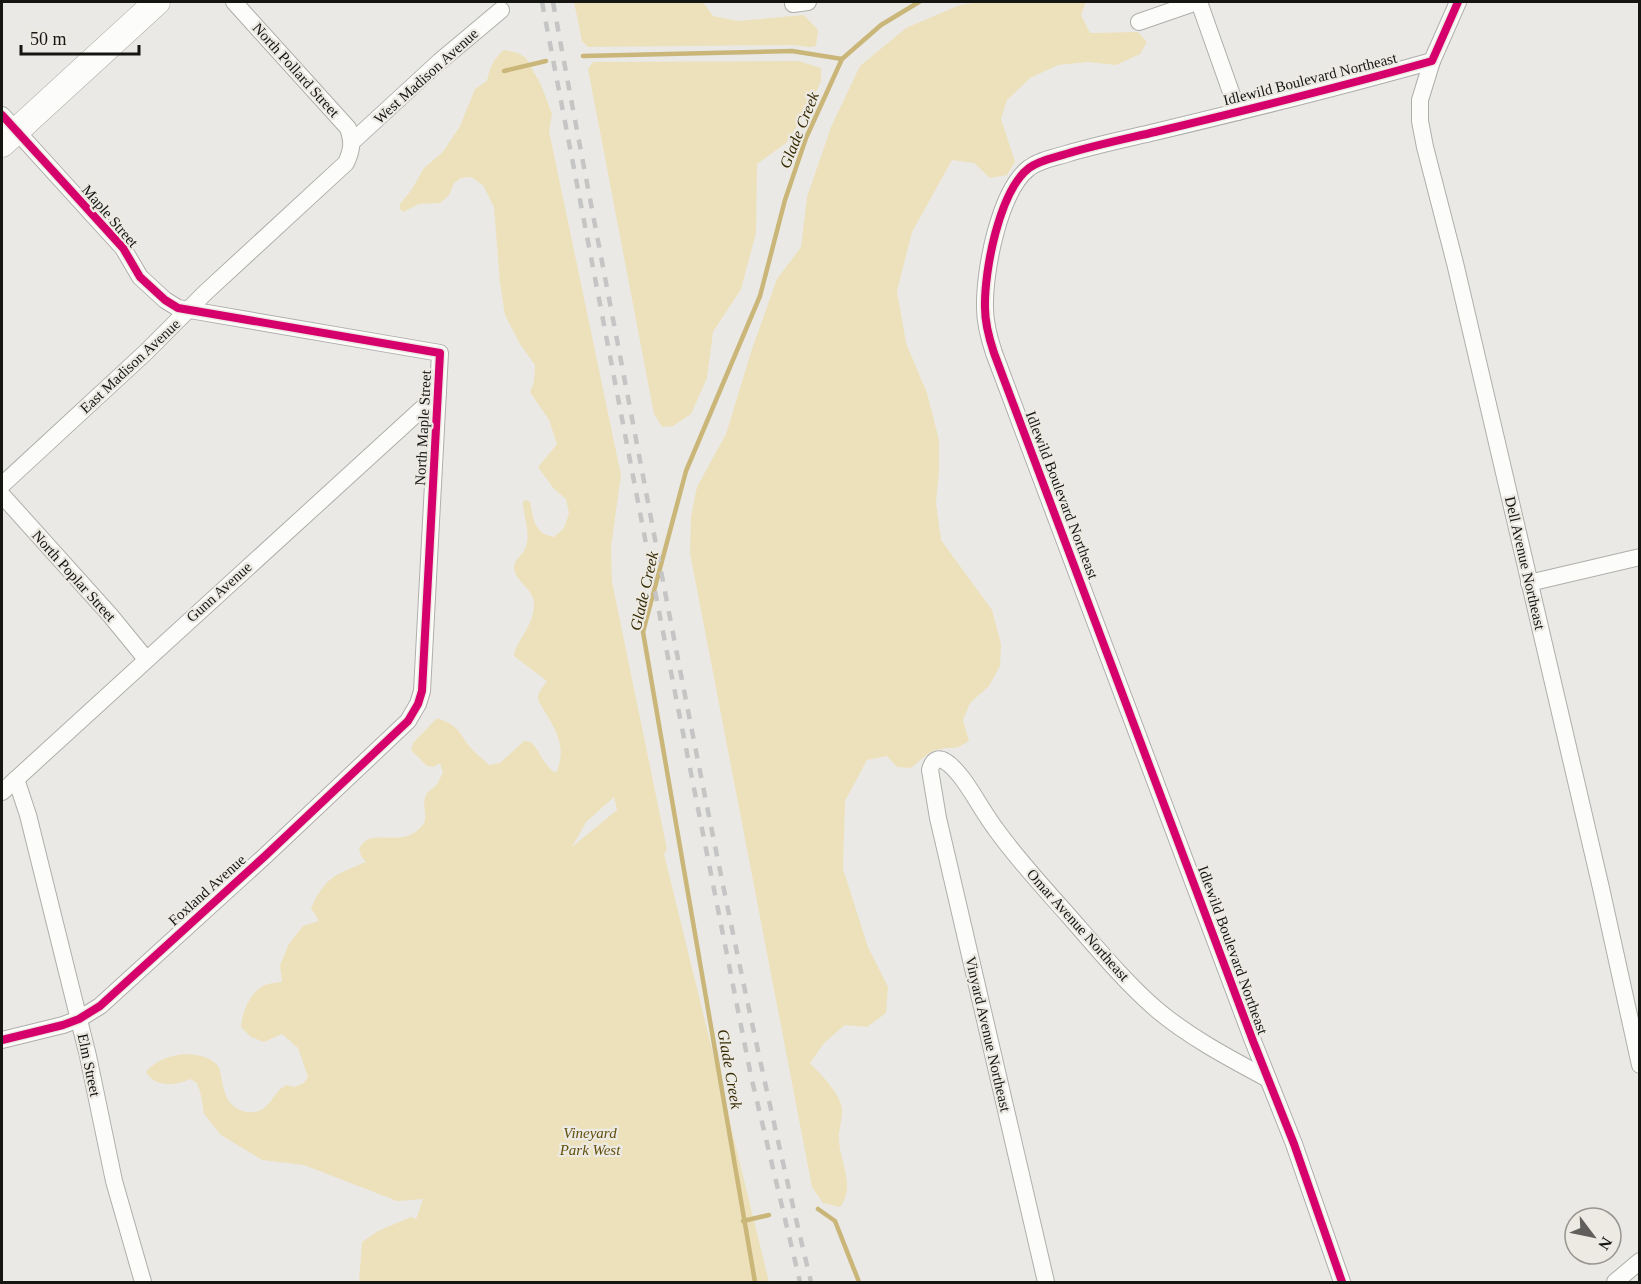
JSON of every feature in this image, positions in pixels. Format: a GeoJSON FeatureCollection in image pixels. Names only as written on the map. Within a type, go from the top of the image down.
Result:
{"type":"FeatureCollection","features":[{"type":"Feature","properties":{"kind":"main road"},"geometry":{"type":"LineString","coordinates":[[6,130],[157,2]]}},
{"type":"Feature","properties":{"kind":"street","name":"North Pollard Street"},"geometry":{"type":"LineString","coordinates":[[234,2],[348,128],[352,142]]}},
{"type":"Feature","properties":{"kind":"street"},"geometry":{"type":"LineString","coordinates":[[1139,22],[1198,2],[1238,112]]}},
{"type":"Feature","properties":{"kind":"street"},"geometry":{"type":"LineString","coordinates":[[1432,61],[1458,2]]}},
{"type":"Feature","properties":{"kind":"street","name":"West Madison Avenue"},"geometry":{"type":"LineString","coordinates":[[352,142],[439,62],[501,10]]}},
{"type":"Feature","properties":{"kind":"street","name":"Idlewild Boulevard Northeast"},"geometry":{"type":"LineString","coordinates":[[1342,1282],[1294,1144],[1010,398],[987,332],[985,309],[987,279],[997,226],[1006,200],[1027,169],[1040,162],[1090,147],[1238,112],[1432,61]]}},
{"type":"Feature","properties":{"kind":"street","name":"Dell Avenue Northeast"},"geometry":{"type":"LineString","coordinates":[[1432,61],[1420,99],[1420,121],[1601,888],[1640,1065]]}},
{"type":"Feature","properties":{"kind":"street","name":"Maple Street"},"geometry":{"type":"LineString","coordinates":[[6,130],[123,248],[140,277],[165,300],[188,311]]}},
{"type":"Feature","properties":{"kind":"street","name":"East Madison Avenue"},"geometry":{"type":"LineString","coordinates":[[2,485],[147,352],[255,246],[346,163],[352,142]]}},
{"type":"Feature","properties":{"kind":"street","name":"North Maple Street"},"geometry":{"type":"LineString","coordinates":[[188,311],[440,353],[422,691],[418,704],[408,721]]}},
{"type":"Feature","properties":{"kind":"street","name":"Gunn Avenue"},"geometry":{"type":"LineString","coordinates":[[2,792],[438,394]]}},
{"type":"Feature","properties":{"kind":"street","name":"North Poplar Street"},"geometry":{"type":"LineString","coordinates":[[2,495],[110,615],[146,659]]}},
{"type":"Feature","properties":{"kind":"street"},"geometry":{"type":"LineString","coordinates":[[1529,584],[1640,557]]}},
{"type":"Feature","properties":{"kind":"street","name":"Foxland Avenue"},"geometry":{"type":"LineString","coordinates":[[2,1040],[79,1019],[100,1006],[265,856],[408,721]]}},
{"type":"Feature","properties":{"kind":"street","name":"Omar Avenue Northeast"},"geometry":{"type":"LineString","coordinates":[[932,784],[931,765],[935,761],[948,762],[1030,872],[1132,986],[1173,1022],[1218,1052],[1268,1079]]}},
{"type":"Feature","properties":{"kind":"street","name":"Elm Street"},"geometry":{"type":"LineString","coordinates":[[16,779],[28,815],[79,1019],[114,1181],[143,1282]]}},
{"type":"Feature","properties":{"kind":"street","name":"Vinyard Avenue Northeast"},"geometry":{"type":"LineString","coordinates":[[932,784],[1046,1282]]}},
{"type":"Feature","properties":{"kind":"street"},"geometry":{"type":"LineString","coordinates":[[1615,1282],[1640,1261]]}},
{"type":"Feature","properties":{"kind":"green space"},"geometry":{"type":"Polygon","coordinates":[[[574,2],[703,2],[713,16],[738,21],[804,15],[818,30],[816,46],[588,47],[582,41],[574,2]]]}},
{"type":"Feature","properties":{"kind":"green space"},"geometry":{"type":"Polygon","coordinates":[[[979,2],[1086,2],[1081,15],[1090,33],[1138,32],[1147,42],[1140,54],[1116,65],[1088,62],[1058,65],[1030,78],[1007,100],[1001,119],[1015,162],[1007,175],[990,178],[974,163],[952,160],[912,232],[897,291],[906,343],[927,393],[939,440],[936,503],[941,540],[992,610],[1001,644],[1000,666],[989,686],[970,703],[963,720],[969,741],[957,747],[933,751],[911,768],[897,767],[887,756],[867,760],[845,801],[843,869],[868,947],[888,987],[886,1013],[867,1027],[845,1025],[824,1043],[810,1063],[834,1090],[842,1108],[839,1140],[847,1191],[840,1207],[823,1203],[812,1187],[690,553],[691,516],[697,487],[726,434],[752,349],[777,279],[801,247],[807,197],[831,127],[860,66],[906,28],[960,5],[979,2]]]}},
{"type":"Feature","properties":{"kind":"green space","name":"Vineyard Park West"},"geometry":{"type":"Polygon","coordinates":[[[504,50],[518,53],[526,58],[541,85],[552,114],[549,131],[621,475],[611,547],[612,582],[667,849],[664,854],[769,1282],[359,1282],[362,1242],[378,1231],[411,1217],[416,1219],[423,1199],[397,1201],[304,1165],[262,1160],[221,1135],[204,1114],[197,1083],[190,1079],[172,1084],[160,1083],[146,1072],[153,1065],[171,1056],[182,1054],[203,1057],[219,1067],[225,1094],[232,1105],[248,1112],[264,1108],[286,1085],[294,1087],[304,1083],[308,1077],[298,1048],[282,1034],[264,1042],[251,1037],[241,1027],[245,1010],[258,989],[267,984],[282,982],[280,965],[289,944],[303,926],[319,921],[311,908],[316,897],[332,878],[366,862],[359,849],[363,843],[369,839],[403,837],[416,832],[424,823],[426,796],[437,784],[443,772],[440,763],[433,767],[427,766],[411,750],[413,743],[437,718],[454,726],[472,749],[489,765],[500,763],[524,741],[531,742],[552,771],[556,773],[561,756],[559,740],[538,699],[547,681],[514,656],[531,620],[534,604],[531,594],[518,578],[514,568],[515,562],[524,551],[528,537],[523,502],[526,500],[530,502],[534,520],[539,529],[554,537],[564,528],[569,513],[566,499],[554,489],[538,467],[557,444],[549,420],[530,392],[534,382],[535,365],[520,344],[505,315],[494,207],[483,185],[471,177],[461,178],[454,183],[449,195],[440,203],[419,204],[403,212],[400,209],[400,204],[424,168],[443,152],[460,126],[475,89],[487,81],[493,64],[504,50]],[[614,797],[586,822],[572,847],[617,810],[614,797]]]}},
{"type":"Feature","properties":{"kind":"green space"},"geometry":{"type":"Polygon","coordinates":[[[798,61],[821,68],[821,81],[809,108],[786,143],[757,164],[756,233],[741,289],[713,332],[707,378],[691,414],[673,426],[662,427],[654,414],[588,69],[593,62],[798,61]]]}},
{"type":"Feature","properties":{"kind":"waterway","name":"Glade Creek"},"geometry":{"type":"LineString","coordinates":[[755,1282],[643,632],[686,471],[760,296],[785,200],[806,138],[842,59],[881,25],[919,2]]}},
{"type":"Feature","properties":{"kind":"waterway"},"geometry":{"type":"LineString","coordinates":[[583,56],[792,51],[842,59]]}},
{"type":"Feature","properties":{"kind":"waterway"},"geometry":{"type":"LineString","coordinates":[[504,71],[546,61]]}},
{"type":"Feature","properties":{"kind":"waterway"},"geometry":{"type":"LineString","coordinates":[[818,1209],[835,1221],[859,1282]]}},
{"type":"Feature","properties":{"kind":"waterway"},"geometry":{"type":"LineString","coordinates":[[743,1221],[769,1215]]}},
{"type":"Feature","properties":{"kind":"railway"},"geometry":{"type":"LineString","coordinates":[[542,2],[751,1076],[800,1282]]}},
{"type":"Feature","properties":{"kind":"railway"},"geometry":{"type":"LineString","coordinates":[[553,2],[704,789],[744,987],[811,1282]]}},
{"type":"Feature","properties":{"kind":"cycle path"},"geometry":{"type":"LineString","coordinates":[[1342,1282],[1294,1144],[1253,1041],[994,353],[986,320],[985,293],[995,233],[1002,213],[1018,179],[1033,165],[1088,148],[1294,98],[1432,61],[1458,2]]}},
{"type":"Feature","properties":{"kind":"cycle path"},"geometry":{"type":"LineString","coordinates":[[2,115],[123,248],[140,277],[165,300],[178,308],[440,353],[422,691],[418,704],[408,721],[265,856],[100,1006],[79,1019],[63,1025],[2,1040]]}}]}
